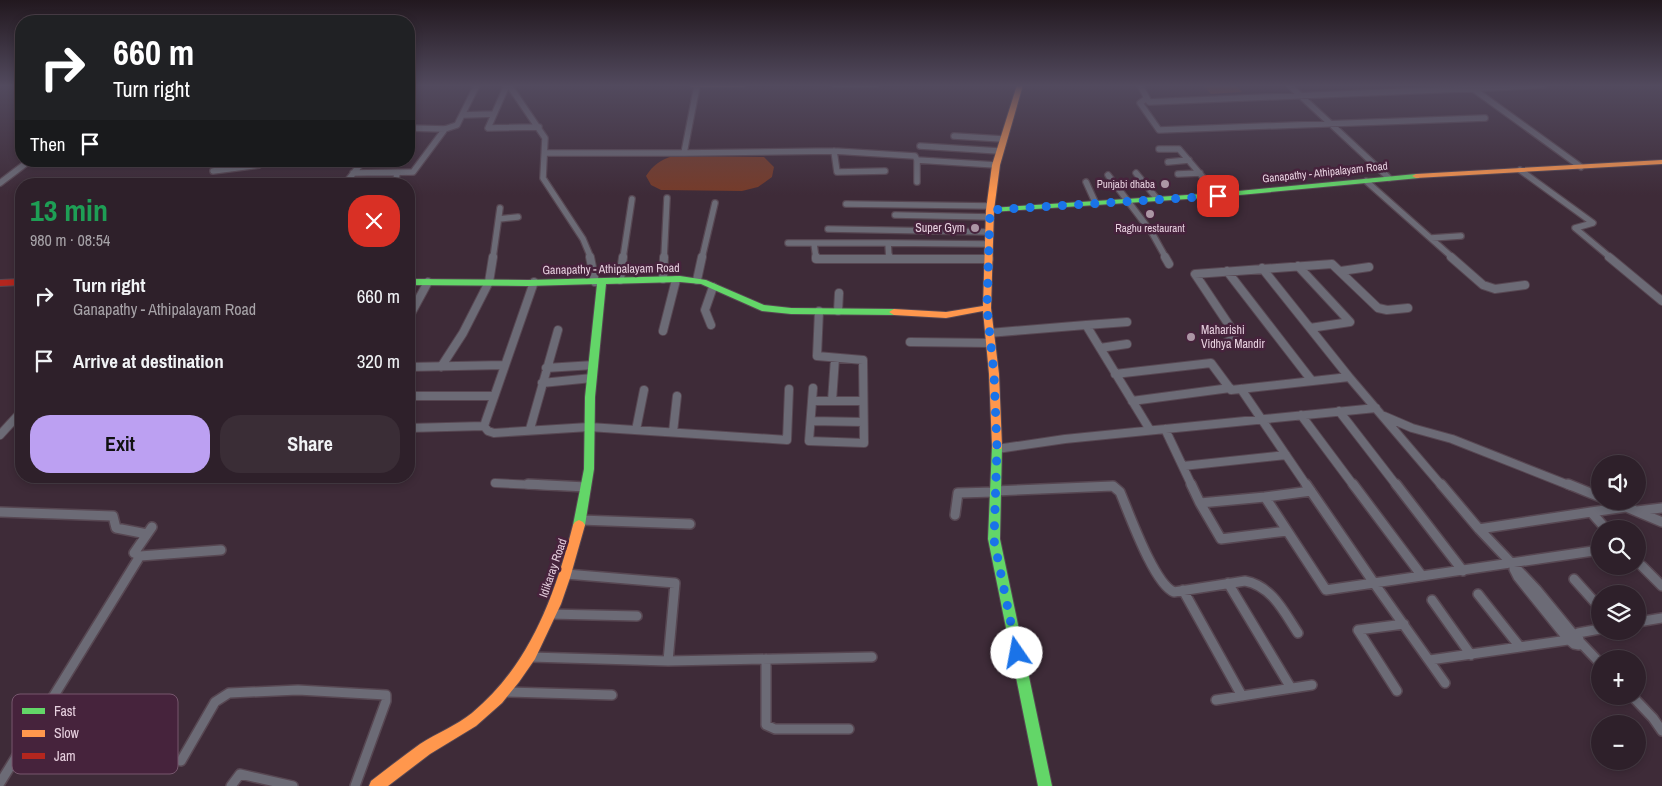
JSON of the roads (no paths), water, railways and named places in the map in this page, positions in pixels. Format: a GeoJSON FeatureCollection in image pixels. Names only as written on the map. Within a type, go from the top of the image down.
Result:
{"type":"FeatureCollection","features":[{"type":"Feature","properties":{"kind":"main road"},"geometry":{"type":"LineString","coordinates":[[1008,122],[996,165],[990,211],[987,308],[997,448],[994,540],[1045,786]]}},
{"type":"Feature","properties":{"kind":"main road","name":"Ganapathy - Athipalayam Road"},"geometry":{"type":"LineString","coordinates":[[990,211],[1218,196],[1389,178],[1662,162]]}},
{"type":"Feature","properties":{"kind":"main road","name":"Ganapathy - Athipalayam Road"},"geometry":{"type":"LineString","coordinates":[[415,282],[697,280],[760,307],[819,311],[878,311],[915,316],[946,316],[987,308]]}},
{"type":"Feature","properties":{"kind":"main road"},"geometry":{"type":"LineString","coordinates":[[0,283],[15,282]]}},
{"type":"Feature","properties":{"kind":"main road","name":"Idikaray Road"},"geometry":{"type":"LineString","coordinates":[[376,786],[425,749],[476,718],[505,692],[530,658],[572,560],[586,487],[589,469],[589,427],[598,282]]}},
{"type":"Feature","properties":{"kind":"street"},"geometry":{"type":"LineString","coordinates":[[415,128],[445,129],[457,125],[459,122]]}},
{"type":"Feature","properties":{"kind":"street"},"geometry":{"type":"LineString","coordinates":[[491,122],[488,128],[491,130],[539,128]]}},
{"type":"Feature","properties":{"kind":"street"},"geometry":{"type":"LineString","coordinates":[[534,122],[545,138],[544,183],[582,239],[594,264],[598,282]]}},
{"type":"Feature","properties":{"kind":"street"},"geometry":{"type":"LineString","coordinates":[[684,153],[689,122]]}},
{"type":"Feature","properties":{"kind":"street"},"geometry":{"type":"LineString","coordinates":[[1153,122],[1159,130],[1404,122]]}},
{"type":"Feature","properties":{"kind":"street"},"geometry":{"type":"LineString","coordinates":[[1327,122],[1389,178]]}},
{"type":"Feature","properties":{"kind":"street"},"geometry":{"type":"LineString","coordinates":[[1519,122],[1581,166]]}},
{"type":"Feature","properties":{"kind":"street"},"geometry":{"type":"LineString","coordinates":[[353,173],[397,174],[416,170],[428,149],[445,129]]}},
{"type":"Feature","properties":{"kind":"street"},"geometry":{"type":"LineString","coordinates":[[954,136],[1003,139]]}},
{"type":"Feature","properties":{"kind":"street"},"geometry":{"type":"LineString","coordinates":[[920,146],[999,152]]}},
{"type":"Feature","properties":{"kind":"street"},"geometry":{"type":"LineString","coordinates":[[1159,149],[1180,149],[1218,196]]}},
{"type":"Feature","properties":{"kind":"street"},"geometry":{"type":"LineString","coordinates":[[545,153],[834,151],[915,156],[917,160],[917,182]]}},
{"type":"Feature","properties":{"kind":"street"},"geometry":{"type":"LineString","coordinates":[[834,151],[838,172],[885,171]]}},
{"type":"Feature","properties":{"kind":"street"},"geometry":{"type":"LineString","coordinates":[[917,160],[996,165]]}},
{"type":"Feature","properties":{"kind":"street"},"geometry":{"type":"LineString","coordinates":[[1168,162],[1189,160]]}},
{"type":"Feature","properties":{"kind":"street"},"geometry":{"type":"LineString","coordinates":[[0,183],[21,167]]}},
{"type":"Feature","properties":{"kind":"street"},"geometry":{"type":"LineString","coordinates":[[213,171],[243,167]]}},
{"type":"Feature","properties":{"kind":"street"},"geometry":{"type":"LineString","coordinates":[[349,178],[358,167]]}},
{"type":"Feature","properties":{"kind":"street"},"geometry":{"type":"LineString","coordinates":[[1520,170],[1594,223],[1575,228],[1662,301]]}},
{"type":"Feature","properties":{"kind":"street"},"geometry":{"type":"LineString","coordinates":[[1136,173],[1158,200]]}},
{"type":"Feature","properties":{"kind":"street"},"geometry":{"type":"LineString","coordinates":[[1178,174],[1200,173]]}},
{"type":"Feature","properties":{"kind":"street"},"geometry":{"type":"LineString","coordinates":[[397,174],[397,178]]}},
{"type":"Feature","properties":{"kind":"street"},"geometry":{"type":"LineString","coordinates":[[1108,175],[1152,233],[1169,264]]}},
{"type":"Feature","properties":{"kind":"street"},"geometry":{"type":"LineString","coordinates":[[1366,180],[1488,288],[1525,284]]}},
{"type":"Feature","properties":{"kind":"street"},"geometry":{"type":"LineString","coordinates":[[1086,182],[1096,204]]}},
{"type":"Feature","properties":{"kind":"street"},"geometry":{"type":"LineString","coordinates":[[663,279],[667,198]]}},
{"type":"Feature","properties":{"kind":"street"},"geometry":{"type":"LineString","coordinates":[[620,280],[632,199]]}},
{"type":"Feature","properties":{"kind":"street"},"geometry":{"type":"LineString","coordinates":[[697,280],[716,203]]}},
{"type":"Feature","properties":{"kind":"street"},"geometry":{"type":"LineString","coordinates":[[846,204],[990,211]]}},
{"type":"Feature","properties":{"kind":"street"},"geometry":{"type":"LineString","coordinates":[[441,367],[463,333],[489,282],[500,208]]}},
{"type":"Feature","properties":{"kind":"street"},"geometry":{"type":"LineString","coordinates":[[896,216],[990,211]]}},
{"type":"Feature","properties":{"kind":"street"},"geometry":{"type":"LineString","coordinates":[[499,219],[518,217]]}},
{"type":"Feature","properties":{"kind":"street"},"geometry":{"type":"LineString","coordinates":[[828,229],[990,232]]}},
{"type":"Feature","properties":{"kind":"street"},"geometry":{"type":"LineString","coordinates":[[1431,238],[1461,236]]}},
{"type":"Feature","properties":{"kind":"street"},"geometry":{"type":"LineString","coordinates":[[788,243],[989,244]]}},
{"type":"Feature","properties":{"kind":"street"},"geometry":{"type":"LineString","coordinates":[[888,243],[889,259]]}},
{"type":"Feature","properties":{"kind":"street"},"geometry":{"type":"LineString","coordinates":[[814,244],[816,259],[989,259]]}},
{"type":"Feature","properties":{"kind":"street"},"geometry":{"type":"LineString","coordinates":[[1227,342],[1234,339],[1233,332],[1195,274],[1332,264],[1376,306],[1384,310],[1408,308]]}},
{"type":"Feature","properties":{"kind":"street"},"geometry":{"type":"LineString","coordinates":[[1298,266],[1350,322],[1310,328]]}},
{"type":"Feature","properties":{"kind":"street"},"geometry":{"type":"LineString","coordinates":[[1341,271],[1369,267]]}},
{"type":"Feature","properties":{"kind":"street"},"geometry":{"type":"LineString","coordinates":[[1262,268],[1376,408],[1479,529],[1511,563],[1518,577],[1573,639],[1591,655]]}},
{"type":"Feature","properties":{"kind":"street"},"geometry":{"type":"LineString","coordinates":[[1228,271],[1312,382]]}},
{"type":"Feature","properties":{"kind":"street"},"geometry":{"type":"LineString","coordinates":[[663,331],[676,280]]}},
{"type":"Feature","properties":{"kind":"street"},"geometry":{"type":"LineString","coordinates":[[415,302],[428,282]]}},
{"type":"Feature","properties":{"kind":"street"},"geometry":{"type":"LineString","coordinates":[[484,426],[534,282]]}},
{"type":"Feature","properties":{"kind":"street"},"geometry":{"type":"LineString","coordinates":[[710,325],[704,315],[713,287]]}},
{"type":"Feature","properties":{"kind":"street"},"geometry":{"type":"LineString","coordinates":[[838,311],[839,293]]}},
{"type":"Feature","properties":{"kind":"street"},"geometry":{"type":"LineString","coordinates":[[813,388],[809,441],[864,443],[863,360],[816,356],[819,311]]}},
{"type":"Feature","properties":{"kind":"street"},"geometry":{"type":"LineString","coordinates":[[910,342],[990,338],[1086,325],[1126,322]]}},
{"type":"Feature","properties":{"kind":"street"},"geometry":{"type":"LineString","coordinates":[[1086,325],[1150,430]]}},
{"type":"Feature","properties":{"kind":"street"},"geometry":{"type":"LineString","coordinates":[[530,429],[558,330]]}},
{"type":"Feature","properties":{"kind":"street"},"geometry":{"type":"LineString","coordinates":[[1100,348],[1127,344]]}},
{"type":"Feature","properties":{"kind":"street"},"geometry":{"type":"LineString","coordinates":[[832,401],[835,358]]}},
{"type":"Feature","properties":{"kind":"street"},"geometry":{"type":"LineString","coordinates":[[1116,374],[1211,362],[1230,388]]}},
{"type":"Feature","properties":{"kind":"street"},"geometry":{"type":"LineString","coordinates":[[415,368],[504,365]]}},
{"type":"Feature","properties":{"kind":"street"},"geometry":{"type":"LineString","coordinates":[[546,368],[594,365]]}},
{"type":"Feature","properties":{"kind":"street"},"geometry":{"type":"LineString","coordinates":[[1132,402],[1230,388],[1232,390],[1350,377]]}},
{"type":"Feature","properties":{"kind":"street"},"geometry":{"type":"LineString","coordinates":[[542,383],[592,378]]}},
{"type":"Feature","properties":{"kind":"street"},"geometry":{"type":"LineString","coordinates":[[484,426],[488,431],[494,433],[530,429],[589,427],[787,440],[789,389]]}},
{"type":"Feature","properties":{"kind":"street"},"geometry":{"type":"LineString","coordinates":[[1241,389],[1445,683]]}},
{"type":"Feature","properties":{"kind":"street"},"geometry":{"type":"LineString","coordinates":[[636,430],[644,390]]}},
{"type":"Feature","properties":{"kind":"street"},"geometry":{"type":"LineString","coordinates":[[415,396],[493,396]]}},
{"type":"Feature","properties":{"kind":"street"},"geometry":{"type":"LineString","coordinates":[[673,432],[677,396]]}},
{"type":"Feature","properties":{"kind":"street"},"geometry":{"type":"LineString","coordinates":[[812,401],[863,401]]}},
{"type":"Feature","properties":{"kind":"street"},"geometry":{"type":"LineString","coordinates":[[997,448],[1150,430],[1376,408]]}},
{"type":"Feature","properties":{"kind":"street"},"geometry":{"type":"LineString","coordinates":[[1339,411],[1462,570]]}},
{"type":"Feature","properties":{"kind":"street"},"geometry":{"type":"LineString","coordinates":[[1301,415],[1422,576]]}},
{"type":"Feature","properties":{"kind":"street"},"geometry":{"type":"LineString","coordinates":[[1382,415],[1412,428],[1452,439],[1591,493]]}},
{"type":"Feature","properties":{"kind":"street"},"geometry":{"type":"LineString","coordinates":[[0,435],[15,419]]}},
{"type":"Feature","properties":{"kind":"street"},"geometry":{"type":"LineString","coordinates":[[811,421],[863,422]]}},
{"type":"Feature","properties":{"kind":"street"},"geometry":{"type":"LineString","coordinates":[[415,428],[484,426]]}},
{"type":"Feature","properties":{"kind":"street"},"geometry":{"type":"LineString","coordinates":[[1165,429],[1200,503],[1221,539],[1287,531]]}},
{"type":"Feature","properties":{"kind":"street"},"geometry":{"type":"LineString","coordinates":[[1183,466],[1286,455]]}},
{"type":"Feature","properties":{"kind":"street"},"geometry":{"type":"LineString","coordinates":[[495,483],[586,487]]}},
{"type":"Feature","properties":{"kind":"street"},"geometry":{"type":"LineString","coordinates":[[955,515],[957,495],[960,492],[1113,486],[1120,492],[1152,566],[1169,590],[1183,590],[1246,581],[1259,584],[1269,593],[1298,633]]}},
{"type":"Feature","properties":{"kind":"street"},"geometry":{"type":"LineString","coordinates":[[1200,503],[1311,491]]}},
{"type":"Feature","properties":{"kind":"street"},"geometry":{"type":"LineString","coordinates":[[1265,497],[1326,590],[1591,551]]}},
{"type":"Feature","properties":{"kind":"street"},"geometry":{"type":"LineString","coordinates":[[1646,509],[1662,508]]}},
{"type":"Feature","properties":{"kind":"street"},"geometry":{"type":"LineString","coordinates":[[1479,529],[1590,512],[1617,510]]}},
{"type":"Feature","properties":{"kind":"street"},"geometry":{"type":"LineString","coordinates":[[1633,510],[1662,522]]}},
{"type":"Feature","properties":{"kind":"street"},"geometry":{"type":"LineString","coordinates":[[0,512],[113,516],[115,518],[114,528],[149,530],[134,553],[140,556],[221,550]]}},
{"type":"Feature","properties":{"kind":"street"},"geometry":{"type":"LineString","coordinates":[[1590,512],[1598,520]]}},
{"type":"Feature","properties":{"kind":"street"},"geometry":{"type":"LineString","coordinates":[[580,520],[690,524]]}},
{"type":"Feature","properties":{"kind":"street"},"geometry":{"type":"LineString","coordinates":[[55,694],[140,556]]}},
{"type":"Feature","properties":{"kind":"street"},"geometry":{"type":"LineString","coordinates":[[1646,570],[1660,582]]}},
{"type":"Feature","properties":{"kind":"street"},"geometry":{"type":"LineString","coordinates":[[566,574],[675,583],[668,661]]}},
{"type":"Feature","properties":{"kind":"street"},"geometry":{"type":"LineString","coordinates":[[1574,579],[1591,598]]}},
{"type":"Feature","properties":{"kind":"street"},"geometry":{"type":"LineString","coordinates":[[1228,583],[1291,688]]}},
{"type":"Feature","properties":{"kind":"street"},"geometry":{"type":"LineString","coordinates":[[1183,590],[1242,696]]}},
{"type":"Feature","properties":{"kind":"street"},"geometry":{"type":"LineString","coordinates":[[1478,594],[1520,647]]}},
{"type":"Feature","properties":{"kind":"street"},"geometry":{"type":"LineString","coordinates":[[1432,600],[1471,655]]}},
{"type":"Feature","properties":{"kind":"street"},"geometry":{"type":"LineString","coordinates":[[549,614],[637,616]]}},
{"type":"Feature","properties":{"kind":"street"},"geometry":{"type":"LineString","coordinates":[[1646,621],[1662,618]]}},
{"type":"Feature","properties":{"kind":"street"},"geometry":{"type":"LineString","coordinates":[[1397,691],[1358,630],[1404,624]]}},
{"type":"Feature","properties":{"kind":"street"},"geometry":{"type":"LineString","coordinates":[[1430,660],[1573,639],[1578,632],[1591,630]]}},
{"type":"Feature","properties":{"kind":"street"},"geometry":{"type":"LineString","coordinates":[[530,658],[668,661],[872,657]]}},
{"type":"Feature","properties":{"kind":"street"},"geometry":{"type":"LineString","coordinates":[[766,659],[766,725],[775,729],[849,729]]}},
{"type":"Feature","properties":{"kind":"street"},"geometry":{"type":"LineString","coordinates":[[1216,700],[1312,685]]}},
{"type":"Feature","properties":{"kind":"street"},"geometry":{"type":"LineString","coordinates":[[181,761],[215,702],[229,693],[298,690],[386,695],[386,701],[355,786]]}},
{"type":"Feature","properties":{"kind":"street"},"geometry":{"type":"LineString","coordinates":[[505,692],[612,695]]}},
{"type":"Feature","properties":{"kind":"street"},"geometry":{"type":"LineString","coordinates":[[1641,705],[1662,731]]}},
{"type":"Feature","properties":{"kind":"street"},"geometry":{"type":"LineString","coordinates":[[0,783],[12,764]]}},
{"type":"Feature","properties":{"kind":"street"},"geometry":{"type":"LineString","coordinates":[[231,786],[240,774],[293,786]]}},
{"type":"Feature","properties":{"kind":"place","name":"Punjabi dhaba"},"geometry":{"type":"Point","coordinates":[1165,184]}},
{"type":"Feature","properties":{"kind":"place","name":"Raghu restaurant"},"geometry":{"type":"Point","coordinates":[1150,214]}},
{"type":"Feature","properties":{"kind":"place","name":"Super Gym"},"geometry":{"type":"Point","coordinates":[975,228]}},
{"type":"Feature","properties":{"kind":"place","name":"Maharishi Vidhya Mandir"},"geometry":{"type":"Point","coordinates":[1191,337]}}]}
